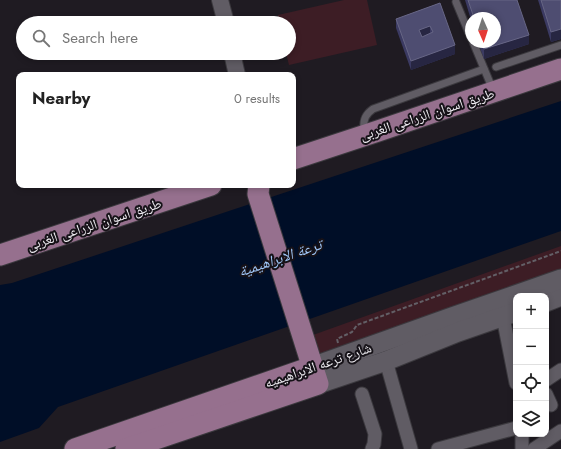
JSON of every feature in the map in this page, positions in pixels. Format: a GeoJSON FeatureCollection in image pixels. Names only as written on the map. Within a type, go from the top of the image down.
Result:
{"type":"FeatureCollection","features":[{"type":"Feature","properties":{"kind":"main road","name":"طريق اسوان الزراعى الغربى"},"geometry":{"type":"LineString","coordinates":[[296,158],[561,50]]}},
{"type":"Feature","properties":{"kind":"main road","name":"طريق اسوان الزراعى الغربى"},"geometry":{"type":"LineString","coordinates":[[491,79],[561,69]]}},
{"type":"Feature","properties":{"kind":"main road","name":"طريق اسوان الزراعى الغربى"},"geometry":{"type":"LineString","coordinates":[[296,149],[357,132]]}},
{"type":"Feature","properties":{"kind":"main road","name":"طريق اسوان الزراعى الغربى"},"geometry":{"type":"LineString","coordinates":[[0,244],[175,188]]}},
{"type":"Feature","properties":{"kind":"main road","name":"طريق اسوان الزراعى الغربى"},"geometry":{"type":"LineString","coordinates":[[0,255],[202,188]]}},
{"type":"Feature","properties":{"kind":"main road"},"geometry":{"type":"LineString","coordinates":[[256,188],[315,376]]}},
{"type":"Feature","properties":{"kind":"main road","name":"شارع ترعه الابراهيميه"},"geometry":{"type":"LineString","coordinates":[[126,449],[315,376],[455,325],[561,279]]}},
{"type":"Feature","properties":{"kind":"main road","name":"شارع ترعه الابراهيميه"},"geometry":{"type":"LineString","coordinates":[[75,449],[315,376],[386,361],[455,325],[509,314]]}},
{"type":"Feature","properties":{"kind":"street"},"geometry":{"type":"LineString","coordinates":[[211,0],[214,16]]}},
{"type":"Feature","properties":{"kind":"street"},"geometry":{"type":"LineString","coordinates":[[220,0],[224,16]]}},
{"type":"Feature","properties":{"kind":"street"},"geometry":{"type":"LineString","coordinates":[[223,60],[225,72]]}},
{"type":"Feature","properties":{"kind":"street"},"geometry":{"type":"LineString","coordinates":[[234,60],[236,72]]}},
{"type":"Feature","properties":{"kind":"street"},"geometry":{"type":"LineString","coordinates":[[509,314],[514,365]]}},
{"type":"Feature","properties":{"kind":"street"},"geometry":{"type":"LineString","coordinates":[[386,361],[411,449]]}},
{"type":"Feature","properties":{"kind":"street"},"geometry":{"type":"LineString","coordinates":[[549,378],[561,370]]}},
{"type":"Feature","properties":{"kind":"street"},"geometry":{"type":"LineString","coordinates":[[362,394],[374,434],[374,444],[372,449]]}},
{"type":"Feature","properties":{"kind":"street"},"geometry":{"type":"LineString","coordinates":[[446,448],[486,443],[513,430]]}},
{"type":"Feature","properties":{"kind":"street"},"geometry":{"type":"LineString","coordinates":[[534,449],[561,431]]}},
{"type":"Feature","properties":{"kind":"street"},"geometry":{"type":"LineString","coordinates":[[522,437],[522,449]]}},
{"type":"Feature","properties":{"kind":"lane"},"geometry":{"type":"LineString","coordinates":[[456,2],[465,24]]}},
{"type":"Feature","properties":{"kind":"lane"},"geometry":{"type":"LineString","coordinates":[[476,48],[491,79]]}},
{"type":"Feature","properties":{"kind":"path"},"geometry":{"type":"LineString","coordinates":[[339,348],[337,339],[352,332],[357,325],[561,251]]}},
{"type":"Feature","properties":{"kind":"shaded area"},"geometry":{"type":"Polygon","coordinates":[[[344,0],[367,0],[377,45],[289,65],[288,60],[296,60],[296,16],[278,15],[344,0]]]}},
{"type":"Feature","properties":{"kind":"shaded area"},"geometry":{"type":"Polygon","coordinates":[[[561,246],[561,269],[320,356],[313,335],[561,246]]]}},
{"type":"Feature","properties":{"kind":"water","name":"ترعة الابراهيمية"},"geometry":{"type":"Polygon","coordinates":[[[561,101],[561,231],[58,407],[39,428],[0,442],[0,285],[12,283],[561,101]]]}},
{"type":"Feature","properties":{"kind":"building"},"geometry":{"type":"Polygon","coordinates":[[[468,0],[517,0],[529,35],[501,44],[501,12],[472,12],[468,0]]]}},
{"type":"Feature","properties":{"kind":"building"},"geometry":{"type":"Polygon","coordinates":[[[541,0],[561,0],[561,29],[551,32],[541,0]]]}},
{"type":"Feature","properties":{"kind":"building"},"geometry":{"type":"Polygon","coordinates":[[[440,3],[455,45],[411,61],[396,19],[440,3]],[[430,26],[419,30],[422,37],[433,32],[430,26]]]}}]}
